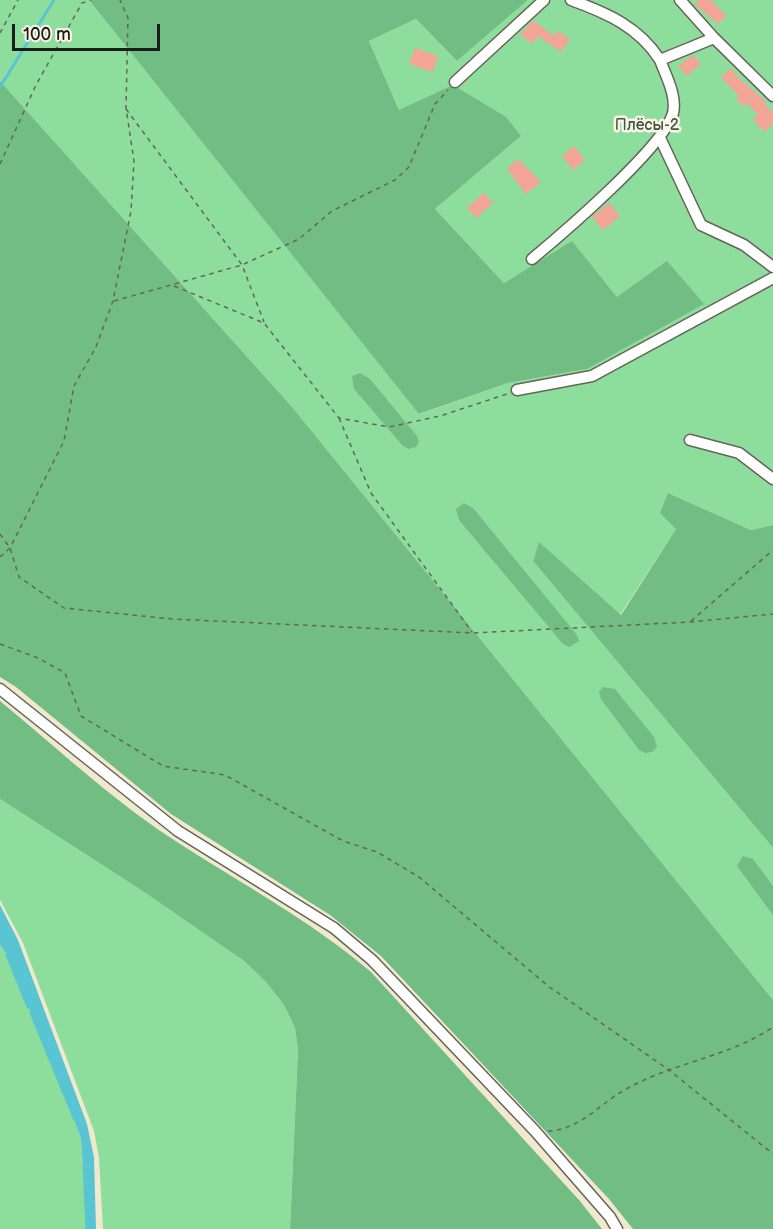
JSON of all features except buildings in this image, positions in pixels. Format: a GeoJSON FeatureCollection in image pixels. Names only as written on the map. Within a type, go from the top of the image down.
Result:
{"type":"FeatureCollection","features":[{"type":"Feature","properties":{"kind":"street"},"geometry":{"type":"LineString","coordinates":[[455,82],[544,0]]}},
{"type":"Feature","properties":{"kind":"street"},"geometry":{"type":"LineString","coordinates":[[532,259],[572,226],[660,138],[672,115],[674,103],[660,60],[649,42],[621,21],[571,0]]}},
{"type":"Feature","properties":{"kind":"street"},"geometry":{"type":"LineString","coordinates":[[680,0],[714,38],[773,96]]}},
{"type":"Feature","properties":{"kind":"street"},"geometry":{"type":"LineString","coordinates":[[660,60],[714,38]]}},
{"type":"Feature","properties":{"kind":"street"},"geometry":{"type":"LineString","coordinates":[[660,138],[701,225],[744,245],[773,267]]}},
{"type":"Feature","properties":{"kind":"street"},"geometry":{"type":"LineString","coordinates":[[517,390],[592,376],[773,278]]}},
{"type":"Feature","properties":{"kind":"street"},"geometry":{"type":"LineString","coordinates":[[690,440],[739,453],[773,479]]}},
{"type":"Feature","properties":{"kind":"street"},"geometry":{"type":"LineString","coordinates":[[0,689],[178,831],[334,928],[372,960],[535,1131],[610,1217],[617,1229]]}},
{"type":"Feature","properties":{"kind":"path"},"geometry":{"type":"LineString","coordinates":[[0,33],[18,0]]}},
{"type":"Feature","properties":{"kind":"path"},"geometry":{"type":"LineString","coordinates":[[0,164],[36,85],[82,3],[91,0]]}},
{"type":"Feature","properties":{"kind":"path"},"geometry":{"type":"LineString","coordinates":[[0,557],[10,548],[64,441],[74,386],[96,347],[113,301],[131,211],[133,171],[126,108],[128,18],[120,0]]}},
{"type":"Feature","properties":{"kind":"path"},"geometry":{"type":"LineString","coordinates":[[113,301],[242,266],[299,239],[332,211],[394,180],[409,167],[435,104],[455,82]]}},
{"type":"Feature","properties":{"kind":"path"},"geometry":{"type":"LineString","coordinates":[[126,108],[242,266],[264,323],[339,418],[371,494],[473,633]]}},
{"type":"Feature","properties":{"kind":"path"},"geometry":{"type":"LineString","coordinates":[[174,286],[264,323]]}},
{"type":"Feature","properties":{"kind":"path"},"geometry":{"type":"LineString","coordinates":[[339,418],[389,427],[440,416],[517,390]]}},
{"type":"Feature","properties":{"kind":"path"},"geometry":{"type":"LineString","coordinates":[[0,534],[10,548],[19,577],[64,608],[172,619],[473,633],[690,622],[773,614]]}},
{"type":"Feature","properties":{"kind":"path"},"geometry":{"type":"LineString","coordinates":[[690,622],[773,550]]}},
{"type":"Feature","properties":{"kind":"path"},"geometry":{"type":"LineString","coordinates":[[0,644],[38,658],[65,673],[81,716],[163,766],[225,775],[343,841],[377,852],[419,877],[548,986],[669,1070],[773,1154]]}},
{"type":"Feature","properties":{"kind":"path"},"geometry":{"type":"LineString","coordinates":[[535,1131],[571,1127],[627,1088],[669,1070],[751,1042],[773,1027]]}},
{"type":"Feature","properties":{"kind":"green space","name":"Плёсы-2"},"geometry":{"type":"Polygon","coordinates":[[[0,0],[89,0],[420,414],[508,383],[587,369],[617,297],[572,242],[504,283],[435,209],[521,136],[399,110],[369,41],[416,19],[457,61],[528,0],[773,0],[773,525],[751,530],[668,493],[676,529],[620,615],[539,543],[533,561],[773,848],[773,1000],[293,408],[0,81],[0,0]]]}},
{"type":"Feature","properties":{"kind":"green space"},"geometry":{"type":"Polygon","coordinates":[[[89,0],[528,0],[457,61],[416,19],[369,41],[399,110],[453,85],[506,117],[521,136],[435,209],[504,283],[572,241],[617,297],[667,261],[704,304],[587,369],[508,383],[419,414],[89,0]]]}},
{"type":"Feature","properties":{"kind":"green space"},"geometry":{"type":"Polygon","coordinates":[[[0,81],[293,408],[773,1000],[773,1229],[633,1229],[609,1199],[381,956],[330,915],[171,814],[16,687],[0,677],[0,81]]]}},
{"type":"Feature","properties":{"kind":"green space"},"geometry":{"type":"Polygon","coordinates":[[[360,373],[370,379],[417,436],[419,442],[416,447],[409,449],[403,446],[354,389],[352,376],[360,373]]]}},
{"type":"Feature","properties":{"kind":"green space"},"geometry":{"type":"Polygon","coordinates":[[[668,493],[751,530],[773,525],[773,848],[533,561],[539,542],[621,615],[676,529],[660,513],[668,493]]]}},
{"type":"Feature","properties":{"kind":"green space"},"geometry":{"type":"Polygon","coordinates":[[[464,503],[473,508],[577,635],[579,641],[569,647],[563,644],[459,520],[456,509],[464,503]]]}},
{"type":"Feature","properties":{"kind":"green space"},"geometry":{"type":"Polygon","coordinates":[[[603,687],[615,689],[654,737],[657,747],[652,752],[645,753],[639,750],[601,699],[599,692],[603,687]]]}},
{"type":"Feature","properties":{"kind":"green space"},"geometry":{"type":"Polygon","coordinates":[[[0,701],[148,823],[298,918],[371,972],[579,1200],[602,1229],[290,1229],[298,1050],[295,1028],[284,1005],[266,982],[244,961],[141,890],[0,799],[0,701]]]}},
{"type":"Feature","properties":{"kind":"green space"},"geometry":{"type":"Polygon","coordinates":[[[0,799],[141,890],[244,961],[266,982],[284,1005],[295,1028],[298,1050],[290,1229],[103,1229],[99,1158],[94,1131],[23,943],[0,900],[0,799]]]}},
{"type":"Feature","properties":{"kind":"green space"},"geometry":{"type":"Polygon","coordinates":[[[743,856],[753,859],[773,886],[773,915],[737,866],[743,856]]]}},
{"type":"Feature","properties":{"kind":"green space"},"geometry":{"type":"Polygon","coordinates":[[[0,945],[6,953],[81,1139],[87,1229],[0,1229],[0,945]]]}},
{"type":"Feature","properties":{"kind":"water"},"geometry":{"type":"Polygon","coordinates":[[[0,905],[18,940],[87,1124],[94,1157],[96,1229],[87,1229],[81,1139],[6,953],[0,945],[0,905]]]}},
{"type":"Feature","properties":{"kind":"waterway"},"geometry":{"type":"LineString","coordinates":[[0,87],[54,0]]}},
{"type":"Feature","properties":{"kind":"waterway"},"geometry":{"type":"LineString","coordinates":[[7,955],[28,1007]]}},
{"type":"Feature","properties":{"kind":"waterway"},"geometry":{"type":"LineString","coordinates":[[31,1013],[75,1120]]}},
{"type":"Feature","properties":{"kind":"waterway"},"geometry":{"type":"LineString","coordinates":[[84,1165],[87,1229]]}}]}
